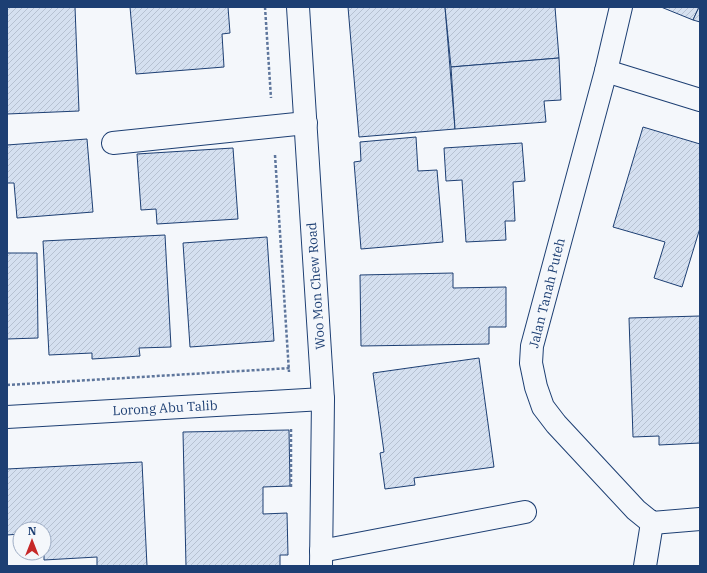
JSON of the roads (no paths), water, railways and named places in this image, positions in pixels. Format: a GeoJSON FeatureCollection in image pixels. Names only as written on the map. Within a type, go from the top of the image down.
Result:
{"type":"FeatureCollection","features":[{"type":"Feature","properties":{"kind":"street","name":"Woo Mon Chew Road"},"geometry":{"type":"LineString","coordinates":[[298,7],[323,399],[321,558]]}},
{"type":"Feature","properties":{"kind":"street","name":"Jalan Tanah Puteh"},"geometry":{"type":"LineString","coordinates":[[621,7],[606,71],[532,346],[531,363],[536,387],[543,407],[556,424],[636,510],[652,523]]}},
{"type":"Feature","properties":{"kind":"street"},"geometry":{"type":"LineString","coordinates":[[606,71],[700,100]]}},
{"type":"Feature","properties":{"kind":"street"},"geometry":{"type":"LineString","coordinates":[[114,143],[306,123]]}},
{"type":"Feature","properties":{"kind":"street","name":"Lorong Abu Talib"},"geometry":{"type":"LineString","coordinates":[[7,417],[323,399]]}},
{"type":"Feature","properties":{"kind":"street"},"geometry":{"type":"LineString","coordinates":[[321,558],[525,512]]}},
{"type":"Feature","properties":{"kind":"street"},"geometry":{"type":"LineString","coordinates":[[645,566],[652,523],[700,519]]}}]}
